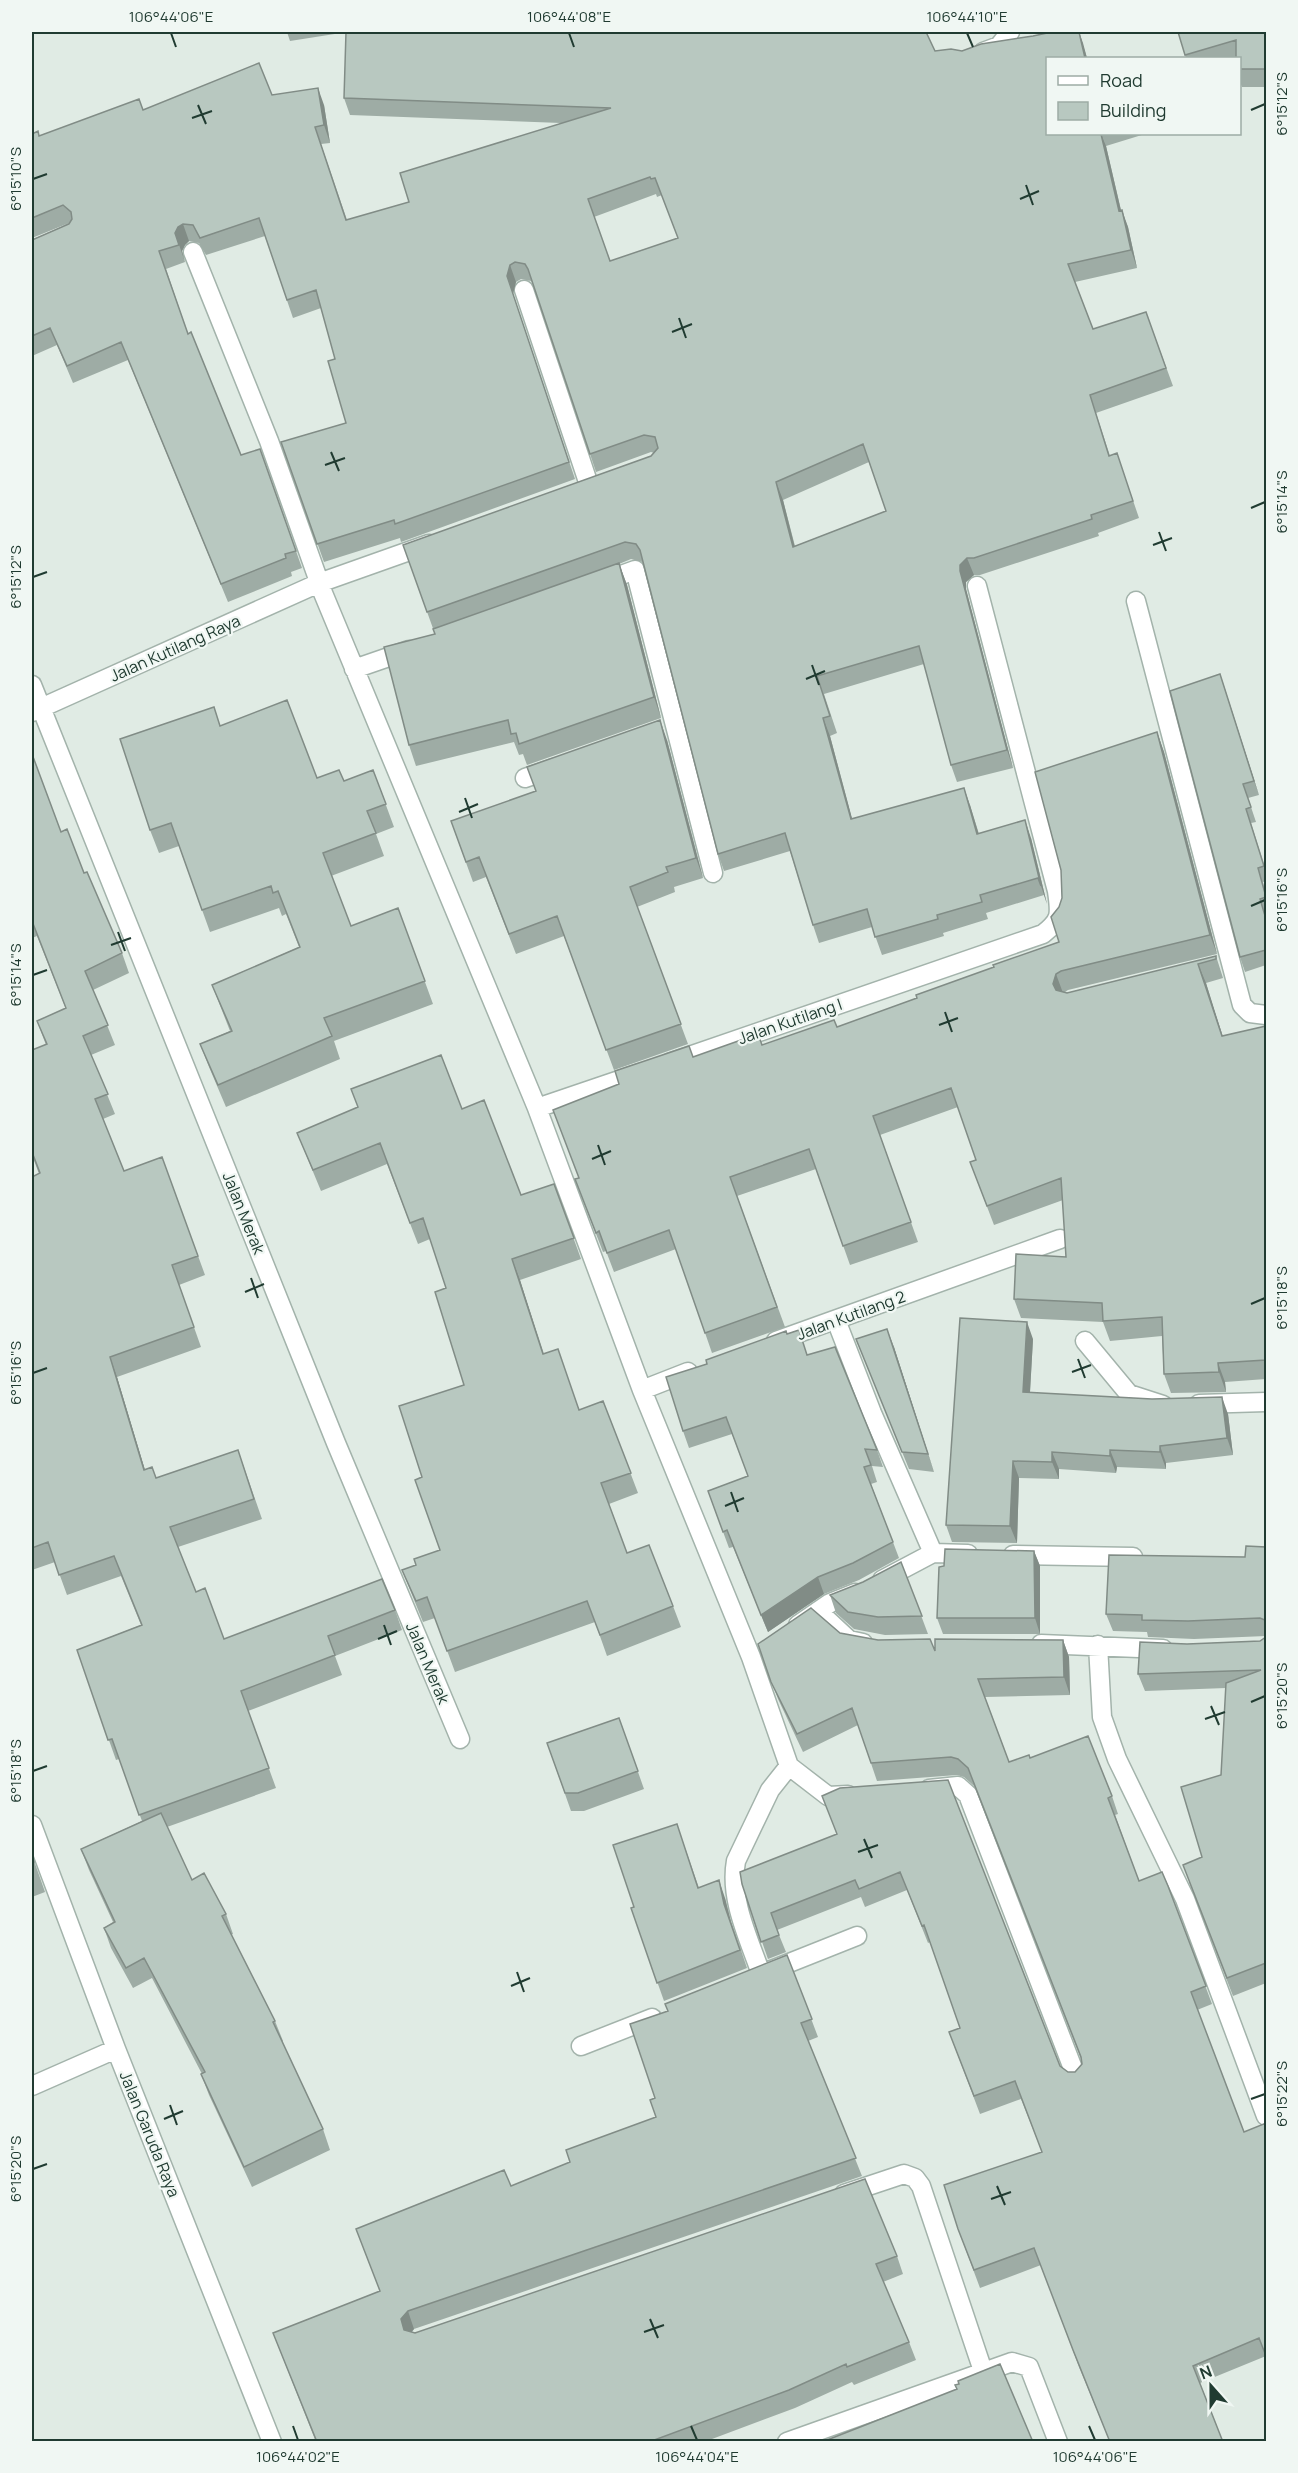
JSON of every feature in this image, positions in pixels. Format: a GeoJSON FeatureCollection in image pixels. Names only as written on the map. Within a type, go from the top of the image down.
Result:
{"type":"FeatureCollection","features":[{"type":"Feature","properties":{"kind":"street"},"geometry":{"type":"LineString","coordinates":[[965,58],[999,46],[1010,32]]}},
{"type":"Feature","properties":{"kind":"street"},"geometry":{"type":"LineString","coordinates":[[193,252],[269,441],[319,583],[537,1108],[642,1390],[751,1657],[789,1766],[828,1796],[864,1793]]}},
{"type":"Feature","properties":{"kind":"street"},"geometry":{"type":"LineString","coordinates":[[524,290],[583,487],[610,478]]}},
{"type":"Feature","properties":{"kind":"street","name":"Jalan Kutilang Raya"},"geometry":{"type":"LineString","coordinates":[[36,710],[319,583],[443,538]]}},
{"type":"Feature","properties":{"kind":"street"},"geometry":{"type":"LineString","coordinates":[[581,589],[635,570],[713,873]]}},
{"type":"Feature","properties":{"kind":"street","name":"Jalan Kutilang I"},"geometry":{"type":"LineString","coordinates":[[537,1108],[1043,934],[1055,924],[1060,914],[1057,891],[976,586]]}},
{"type":"Feature","properties":{"kind":"street"},"geometry":{"type":"LineString","coordinates":[[1136,601],[1242,1005],[1250,1013],[1266,1015]]}},
{"type":"Feature","properties":{"kind":"street"},"geometry":{"type":"LineString","coordinates":[[354,669],[428,643]]}},
{"type":"Feature","properties":{"kind":"street","name":"Jalan Merak"},"geometry":{"type":"LineString","coordinates":[[32,685],[36,710],[336,1443],[460,1739]]}},
{"type":"Feature","properties":{"kind":"street"},"geometry":{"type":"LineString","coordinates":[[653,733],[675,725]]}},
{"type":"Feature","properties":{"kind":"street"},"geometry":{"type":"LineString","coordinates":[[525,778],[568,763]]}},
{"type":"Feature","properties":{"kind":"street"},"geometry":{"type":"LineString","coordinates":[[1209,968],[1232,962]]}},
{"type":"Feature","properties":{"kind":"street","name":"Jalan Kutilang 2"},"geometry":{"type":"LineString","coordinates":[[758,1348],[1060,1239]]}},
{"type":"Feature","properties":{"kind":"street"},"geometry":{"type":"LineString","coordinates":[[836,1320],[872,1413],[933,1553]]}},
{"type":"Feature","properties":{"kind":"street"},"geometry":{"type":"LineString","coordinates":[[1085,1341],[1129,1394],[1158,1405],[1266,1402]]}},
{"type":"Feature","properties":{"kind":"street"},"geometry":{"type":"LineString","coordinates":[[642,1390],[702,1367]]}},
{"type":"Feature","properties":{"kind":"street"},"geometry":{"type":"LineString","coordinates":[[751,1657],[830,1603],[864,1590],[933,1553],[1154,1558]]}},
{"type":"Feature","properties":{"kind":"street"},"geometry":{"type":"LineString","coordinates":[[818,1611],[849,1640],[884,1646]]}},
{"type":"Feature","properties":{"kind":"street"},"geometry":{"type":"LineString","coordinates":[[1019,1644],[1182,1649]]}},
{"type":"Feature","properties":{"kind":"street"},"geometry":{"type":"LineString","coordinates":[[1098,1645],[1102,1717],[1117,1759],[1185,1899],[1266,2116]]}},
{"type":"Feature","properties":{"kind":"street"},"geometry":{"type":"LineString","coordinates":[[761,1974],[735,1895],[734,1872],[736,1861],[770,1790],[789,1766]]}},
{"type":"Feature","properties":{"kind":"street"},"geometry":{"type":"LineString","coordinates":[[911,1790],[958,1786],[968,1795],[1077,2079]]}},
{"type":"Feature","properties":{"kind":"street","name":"Jalan Garuda Raya"},"geometry":{"type":"LineString","coordinates":[[32,1825],[116,2049],[272,2442]]}},
{"type":"Feature","properties":{"kind":"street"},"geometry":{"type":"LineString","coordinates":[[740,1983],[857,1936]]}},
{"type":"Feature","properties":{"kind":"street"},"geometry":{"type":"LineString","coordinates":[[581,2046],[666,2013]]}},
{"type":"Feature","properties":{"kind":"street"},"geometry":{"type":"LineString","coordinates":[[32,2086],[116,2049]]}},
{"type":"Feature","properties":{"kind":"street"},"geometry":{"type":"LineString","coordinates":[[825,2201],[904,2174],[915,2178],[921,2186],[983,2371]]}},
{"type":"Feature","properties":{"kind":"street"},"geometry":{"type":"LineString","coordinates":[[787,2442],[1012,2362],[1029,2367],[1058,2442]]}},
{"type":"Feature","properties":{"kind":"building"},"geometry":{"type":"Polygon","coordinates":[[[346,32],[926,32],[935,51],[951,49],[962,51],[981,44],[1052,32],[1079,32],[1085,57],[1046,57],[1046,135],[1101,135],[1119,211],[1122,210],[1131,250],[1068,264],[1093,329],[1146,312],[1166,368],[1090,395],[1109,456],[1117,453],[1133,501],[1091,515],[1092,519],[974,558],[967,558],[960,565],[1007,750],[951,765],[919,646],[817,676],[830,716],[823,718],[851,819],[964,788],[977,834],[1025,820],[1041,886],[1038,878],[980,895],[982,902],[937,915],[938,919],[875,937],[867,909],[813,925],[785,833],[718,854],[640,550],[636,544],[625,542],[427,612],[403,545],[651,456],[658,448],[655,437],[644,435],[590,454],[525,264],[515,262],[510,265],[507,276],[569,462],[395,524],[394,520],[317,544],[281,442],[346,423],[328,361],[335,359],[316,290],[287,300],[259,218],[200,238],[193,225],[183,224],[178,227],[175,233],[179,245],[159,251],[188,334],[191,332],[241,455],[260,449],[296,551],[285,554],[286,558],[221,584],[121,342],[67,366],[50,328],[32,336],[32,240],[69,224],[72,219],[71,212],[63,205],[32,218],[32,134],[38,131],[39,136],[139,99],[143,110],[259,63],[272,95],[318,88],[324,125],[315,127],[346,220],[409,202],[400,173],[611,108],[344,98],[346,32]],[[650,177],[588,199],[610,261],[678,238],[655,178],[650,177]],[[863,444],[776,482],[793,547],[886,511],[863,444]]]}},
{"type":"Feature","properties":{"kind":"building"},"geometry":{"type":"Polygon","coordinates":[[[1178,32],[1266,32],[1266,69],[1241,69],[1241,57],[1236,57],[1236,40],[1185,55],[1178,32]]]}},
{"type":"Feature","properties":{"kind":"building"},"geometry":{"type":"Polygon","coordinates":[[[619,563],[654,697],[519,744],[516,733],[511,734],[508,720],[409,745],[384,647],[435,634],[433,629],[619,563]]]}},
{"type":"Feature","properties":{"kind":"building"},"geometry":{"type":"Polygon","coordinates":[[[1220,674],[1254,781],[1243,784],[1251,807],[1246,809],[1264,866],[1258,868],[1266,897],[1260,899],[1266,919],[1266,950],[1240,957],[1170,691],[1220,674]]]}},
{"type":"Feature","properties":{"kind":"building"},"geometry":{"type":"Polygon","coordinates":[[[287,700],[317,778],[339,770],[344,781],[373,770],[386,804],[367,811],[376,833],[323,853],[351,926],[398,908],[425,981],[324,1018],[332,1036],[218,1085],[200,1044],[232,1031],[212,985],[300,947],[278,891],[273,893],[271,886],[202,910],[171,823],[150,830],[120,739],[214,707],[220,726],[287,700]]]}},
{"type":"Feature","properties":{"kind":"building"},"geometry":{"type":"Polygon","coordinates":[[[660,720],[696,858],[666,867],[668,872],[630,887],[681,1024],[606,1050],[557,916],[509,934],[479,857],[466,862],[451,821],[536,791],[527,767],[660,720]]]}},
{"type":"Feature","properties":{"kind":"building"},"geometry":{"type":"Polygon","coordinates":[[[1157,732],[1210,935],[1061,971],[1056,974],[1053,984],[1056,990],[1067,993],[1216,956],[1216,959],[1198,964],[1222,1036],[1266,1026],[1266,1360],[1218,1363],[1219,1372],[1164,1374],[1162,1317],[1103,1321],[1102,1303],[1014,1299],[1016,1254],[1066,1257],[1061,1178],[987,1206],[970,1162],[976,1160],[951,1088],[873,1116],[911,1222],[843,1246],[809,1149],[730,1177],[777,1307],[705,1333],[669,1230],[607,1253],[599,1231],[596,1233],[575,1179],[579,1178],[553,1110],[619,1084],[615,1071],[689,1046],[693,1057],[758,1034],[762,1045],[834,1020],[837,1027],[917,998],[916,995],[994,967],[993,965],[1059,942],[1051,917],[1059,907],[1062,898],[1061,870],[1035,772],[1157,732]]]}},
{"type":"Feature","properties":{"kind":"building"},"geometry":{"type":"Polygon","coordinates":[[[32,754],[61,832],[67,829],[84,873],[87,872],[122,953],[85,971],[108,1025],[83,1036],[108,1094],[95,1099],[124,1171],[162,1157],[198,1256],[172,1265],[194,1327],[110,1357],[144,1470],[152,1467],[156,1478],[238,1450],[254,1499],[170,1527],[196,1592],[205,1588],[224,1639],[382,1579],[395,1610],[328,1636],[335,1655],[241,1691],[269,1768],[139,1815],[112,1739],[108,1740],[77,1650],[142,1625],[114,1556],[59,1575],[48,1542],[32,1548],[32,1177],[40,1173],[32,1152],[32,1050],[47,1044],[37,1021],[66,1008],[32,921],[32,754]]]}},
{"type":"Feature","properties":{"kind":"building"},"geometry":{"type":"Polygon","coordinates":[[[441,1055],[462,1109],[484,1100],[521,1195],[554,1184],[574,1238],[512,1259],[543,1354],[558,1349],[579,1410],[603,1401],[631,1473],[601,1483],[627,1553],[649,1545],[673,1606],[600,1635],[587,1601],[447,1651],[427,1597],[416,1601],[402,1570],[416,1565],[414,1559],[440,1550],[415,1480],[422,1477],[399,1406],[464,1385],[435,1292],[446,1288],[423,1218],[410,1223],[380,1143],[313,1170],[297,1133],[358,1107],[351,1089],[441,1055]]]}},
{"type":"Feature","properties":{"kind":"building"},"geometry":{"type":"Polygon","coordinates":[[[960,1318],[1027,1322],[1023,1392],[1152,1399],[1222,1397],[1227,1438],[1160,1446],[1160,1452],[1110,1450],[1110,1456],[1052,1452],[1052,1462],[1013,1461],[1010,1526],[946,1525],[960,1318]]]}},
{"type":"Feature","properties":{"kind":"building"},"geometry":{"type":"Polygon","coordinates":[[[887,1329],[928,1454],[902,1452],[856,1339],[887,1329]]]}},
{"type":"Feature","properties":{"kind":"building"},"geometry":{"type":"Polygon","coordinates":[[[799,1330],[807,1355],[835,1347],[877,1450],[865,1449],[871,1465],[864,1467],[893,1542],[853,1563],[818,1577],[761,1615],[727,1530],[723,1532],[708,1491],[748,1476],[726,1417],[683,1431],[666,1377],[707,1364],[706,1360],[786,1331],[787,1334],[799,1330]]]}},
{"type":"Feature","properties":{"kind":"building"},"geometry":{"type":"Polygon","coordinates":[[[1246,1546],[1266,1547],[1266,1622],[1260,1618],[1142,1620],[1142,1615],[1106,1614],[1109,1555],[1245,1557],[1246,1546]]]}},
{"type":"Feature","properties":{"kind":"building"},"geometry":{"type":"Polygon","coordinates":[[[945,1549],[1034,1551],[1035,1618],[937,1618],[939,1567],[944,1566],[945,1549]]]}},
{"type":"Feature","properties":{"kind":"building"},"geometry":{"type":"Polygon","coordinates":[[[901,1562],[922,1616],[878,1617],[848,1612],[830,1595],[863,1582],[901,1562]]]}},
{"type":"Feature","properties":{"kind":"building"},"geometry":{"type":"Polygon","coordinates":[[[811,1608],[840,1633],[878,1640],[930,1639],[935,1651],[935,1639],[1063,1640],[1064,1677],[978,1679],[1009,1762],[1029,1755],[1030,1758],[1088,1736],[1112,1796],[1108,1798],[1139,1881],[1162,1872],[1168,1886],[1206,1986],[1191,1992],[1244,2132],[1266,2123],[1266,2356],[1259,2338],[1193,2366],[1223,2442],[1110,2442],[1034,2248],[974,2270],[944,2185],[1042,2152],[1015,2081],[974,2096],[949,2032],[960,2028],[924,1925],[922,1926],[900,1872],[859,1889],[855,1880],[771,1913],[779,1935],[761,1942],[740,1872],[837,1834],[822,1796],[840,1788],[948,1780],[1060,2066],[1068,2072],[1075,2072],[1082,2064],[968,1768],[958,1759],[951,1757],[871,1763],[852,1708],[797,1734],[771,1682],[758,1644],[811,1608]]]}},
{"type":"Feature","properties":{"kind":"building"},"geometry":{"type":"Polygon","coordinates":[[[1266,1637],[1266,1963],[1227,1978],[1183,1865],[1202,1857],[1181,1787],[1221,1775],[1226,1683],[1261,1670],[1138,1674],[1140,1642],[1187,1644],[1260,1641],[1266,1637]]]}},
{"type":"Feature","properties":{"kind":"building"},"geometry":{"type":"Polygon","coordinates":[[[619,1718],[638,1771],[578,1793],[565,1793],[547,1743],[619,1718]]]}},
{"type":"Feature","properties":{"kind":"building"},"geometry":{"type":"Polygon","coordinates":[[[161,1813],[192,1880],[204,1873],[226,1914],[222,1916],[275,2021],[273,2022],[323,2129],[244,2167],[201,2074],[205,2072],[144,1958],[126,1968],[104,1928],[115,1922],[81,1849],[161,1813]]]}},
{"type":"Feature","properties":{"kind":"building"},"geometry":{"type":"Polygon","coordinates":[[[677,1824],[698,1888],[719,1880],[724,1904],[740,1950],[657,1983],[631,1908],[634,1907],[613,1845],[677,1824]]]}},
{"type":"Feature","properties":{"kind":"building"},"geometry":{"type":"Polygon","coordinates":[[[787,1955],[812,2019],[801,2023],[856,2158],[408,2311],[401,2319],[404,2330],[415,2333],[865,2179],[897,2256],[876,2264],[909,2342],[847,2367],[846,2364],[789,2390],[649,2442],[317,2442],[273,2333],[380,2291],[356,2229],[504,2170],[511,2186],[570,2162],[566,2150],[656,2117],[650,2100],[655,2098],[630,2024],[668,2011],[665,2004],[787,1955]]]}},
{"type":"Feature","properties":{"kind":"building"},"geometry":{"type":"Polygon","coordinates":[[[1000,2364],[1033,2442],[822,2442],[957,2389],[955,2385],[959,2384],[958,2381],[1000,2364]]]}}]}
